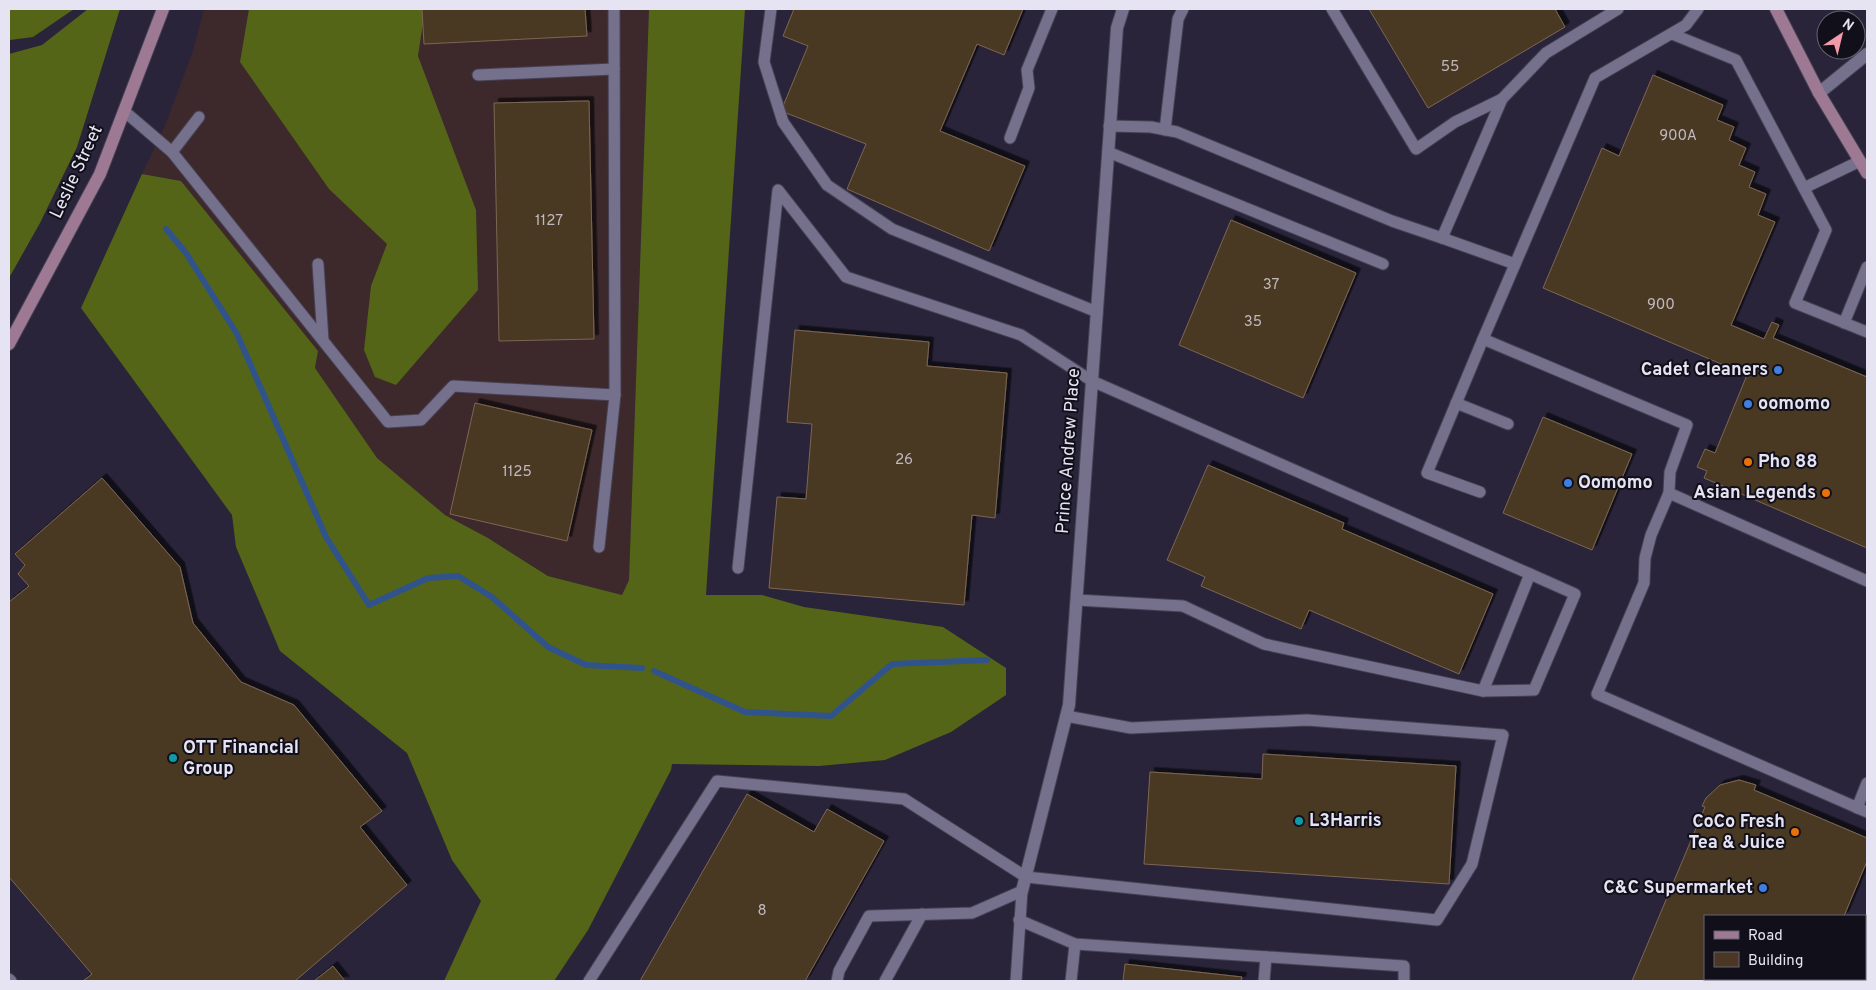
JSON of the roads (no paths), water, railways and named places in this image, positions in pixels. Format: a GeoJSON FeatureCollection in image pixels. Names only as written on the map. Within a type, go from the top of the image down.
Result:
{"type":"FeatureCollection","features":[{"type":"Feature","properties":{"kind":"main road","name":"Leslie Street"},"geometry":{"type":"LineString","coordinates":[[9,344],[100,174],[163,9]]}},
{"type":"Feature","properties":{"kind":"main road"},"geometry":{"type":"LineString","coordinates":[[1776,9],[1819,93],[1867,173]]}},
{"type":"Feature","properties":{"kind":"street","name":"Prince Andrew Place"},"geometry":{"type":"LineString","coordinates":[[1022,890],[1069,705],[1116,28],[1121,10]]}},
{"type":"Feature","properties":{"kind":"street"},"geometry":{"type":"LineString","coordinates":[[1819,93],[1867,54]]}},
{"type":"Feature","properties":{"kind":"lane"},"geometry":{"type":"LineString","coordinates":[[600,547],[615,395],[614,9]]}},
{"type":"Feature","properties":{"kind":"lane"},"geometry":{"type":"LineString","coordinates":[[771,9],[764,62],[782,122],[827,185],[892,229],[1097,312]]}},
{"type":"Feature","properties":{"kind":"lane"},"geometry":{"type":"LineString","coordinates":[[1010,138],[1029,88],[1027,70],[1052,9]]}},
{"type":"Feature","properties":{"kind":"lane"},"geometry":{"type":"LineString","coordinates":[[1165,130],[1178,19],[1182,9]]}},
{"type":"Feature","properties":{"kind":"lane"},"geometry":{"type":"LineString","coordinates":[[1332,9],[1416,149],[1455,122],[1502,99]]}},
{"type":"Feature","properties":{"kind":"lane"},"geometry":{"type":"LineString","coordinates":[[1442,238],[1502,99],[1546,52],[1618,9]]}},
{"type":"Feature","properties":{"kind":"lane"},"geometry":{"type":"LineString","coordinates":[[1480,492],[1427,473],[1596,78],[1686,25],[1698,9]]}},
{"type":"Feature","properties":{"kind":"lane"},"geometry":{"type":"LineString","coordinates":[[1672,34],[1736,60],[1826,230],[1795,303],[1867,332]]}},
{"type":"Feature","properties":{"kind":"lane"},"geometry":{"type":"LineString","coordinates":[[478,75],[614,69]]}},
{"type":"Feature","properties":{"kind":"lane"},"geometry":{"type":"LineString","coordinates":[[124,111],[172,152],[388,422],[421,420],[453,386],[615,395]]}},
{"type":"Feature","properties":{"kind":"lane"},"geometry":{"type":"LineString","coordinates":[[172,152],[199,117]]}},
{"type":"Feature","properties":{"kind":"lane"},"geometry":{"type":"LineString","coordinates":[[1109,126],[1151,127],[1177,132],[1392,221],[1515,264]]}},
{"type":"Feature","properties":{"kind":"lane"},"geometry":{"type":"LineString","coordinates":[[1108,152],[1383,264]]}},
{"type":"Feature","properties":{"kind":"lane"},"geometry":{"type":"LineString","coordinates":[[1804,188],[1860,161]]}},
{"type":"Feature","properties":{"kind":"lane"},"geometry":{"type":"LineString","coordinates":[[738,568],[778,190],[846,277],[1021,334],[1092,381],[1575,594],[1534,690],[1483,691],[1264,644],[1183,606],[1076,600]]}},
{"type":"Feature","properties":{"kind":"lane"},"geometry":{"type":"LineString","coordinates":[[318,264],[322,340]]}},
{"type":"Feature","properties":{"kind":"lane"},"geometry":{"type":"LineString","coordinates":[[1844,323],[1867,267]]}},
{"type":"Feature","properties":{"kind":"lane"},"geometry":{"type":"LineString","coordinates":[[1483,339],[1687,425],[1670,472],[1669,493],[1651,535],[1645,558],[1644,583],[1597,694],[1862,810],[1867,783]]}},
{"type":"Feature","properties":{"kind":"lane"},"geometry":{"type":"LineString","coordinates":[[1456,403],[1508,424]]}},
{"type":"Feature","properties":{"kind":"lane"},"geometry":{"type":"LineString","coordinates":[[1669,493],[1867,581]]}},
{"type":"Feature","properties":{"kind":"lane"},"geometry":{"type":"LineString","coordinates":[[1483,691],[1530,574]]}},
{"type":"Feature","properties":{"kind":"lane"},"geometry":{"type":"LineString","coordinates":[[589,981],[717,781],[904,799],[1026,877],[1437,920],[1472,864],[1503,735],[1307,720],[1131,728],[1066,716]]}},
{"type":"Feature","properties":{"kind":"lane"},"geometry":{"type":"LineString","coordinates":[[836,981],[869,916],[972,913],[1022,890],[1016,981]]}},
{"type":"Feature","properties":{"kind":"lane"},"geometry":{"type":"LineString","coordinates":[[885,981],[922,914]]}},
{"type":"Feature","properties":{"kind":"lane"},"geometry":{"type":"LineString","coordinates":[[1020,920],[1075,944],[1404,966],[1404,981]]}},
{"type":"Feature","properties":{"kind":"lane"},"geometry":{"type":"LineString","coordinates":[[1071,981],[1075,944]]}},
{"type":"Feature","properties":{"kind":"lane"},"geometry":{"type":"LineString","coordinates":[[1264,981],[1266,957]]}},
{"type":"Feature","properties":{"kind":"waterway"},"geometry":{"type":"LineString","coordinates":[[166,229],[186,253],[237,334],[326,537],[369,605],[428,578],[458,576],[492,597],[548,647],[586,665],[642,668]]}},
{"type":"Feature","properties":{"kind":"waterway"},"geometry":{"type":"LineString","coordinates":[[654,671],[745,712],[831,716],[892,664],[987,660]]}},
{"type":"Feature","properties":{"kind":"place","name":"Cadet Cleaners"},"geometry":{"type":"Point","coordinates":[1778,370]}},
{"type":"Feature","properties":{"kind":"place","name":"oomomo"},"geometry":{"type":"Point","coordinates":[1748,404]}},
{"type":"Feature","properties":{"kind":"place","name":"Pho 88"},"geometry":{"type":"Point","coordinates":[1748,462]}},
{"type":"Feature","properties":{"kind":"place","name":"Oomomo"},"geometry":{"type":"Point","coordinates":[1568,483]}},
{"type":"Feature","properties":{"kind":"place","name":"Asian Legends"},"geometry":{"type":"Point","coordinates":[1826,493]}},
{"type":"Feature","properties":{"kind":"place","name":"OTT Financial Group"},"geometry":{"type":"Point","coordinates":[173,758]}},
{"type":"Feature","properties":{"kind":"place","name":"L3Harris"},"geometry":{"type":"Point","coordinates":[1299,821]}},
{"type":"Feature","properties":{"kind":"place","name":"CoCo Fresh Tea & Juice"},"geometry":{"type":"Point","coordinates":[1795,832]}},
{"type":"Feature","properties":{"kind":"place","name":"C&C Supermarket"},"geometry":{"type":"Point","coordinates":[1763,888]}}]}
